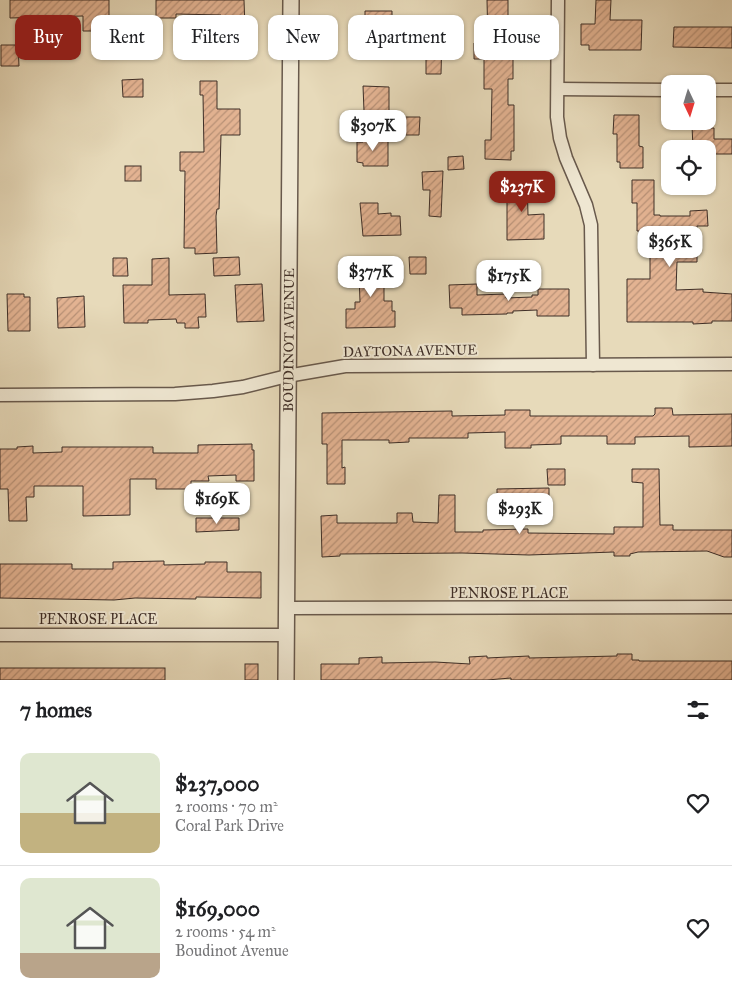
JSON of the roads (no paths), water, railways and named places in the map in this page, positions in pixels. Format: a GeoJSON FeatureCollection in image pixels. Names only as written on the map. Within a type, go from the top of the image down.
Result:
{"type":"FeatureCollection","features":[{"type":"Feature","properties":{"kind":"street","name":"BOUDINOT AVENUE"},"geometry":{"type":"LineString","coordinates":[[286,680],[290,0]]}},
{"type":"Feature","properties":{"kind":"street"},"geometry":{"type":"LineString","coordinates":[[558,0],[557,117],[560,138],[592,225],[593,365]]}},
{"type":"Feature","properties":{"kind":"street"},"geometry":{"type":"LineString","coordinates":[[558,89],[661,90]]}},
{"type":"Feature","properties":{"kind":"street"},"geometry":{"type":"LineString","coordinates":[[716,90],[732,90]]}},
{"type":"Feature","properties":{"kind":"street","name":"DAYTONA AVENUE"},"geometry":{"type":"LineString","coordinates":[[0,395],[175,394],[235,388],[287,376],[345,366],[732,364]]}},
{"type":"Feature","properties":{"kind":"street","name":"PENROSE PLACE"},"geometry":{"type":"LineString","coordinates":[[286,608],[732,607]]}},
{"type":"Feature","properties":{"kind":"street","name":"PENROSE PLACE"},"geometry":{"type":"LineString","coordinates":[[0,635],[286,635]]}}]}
